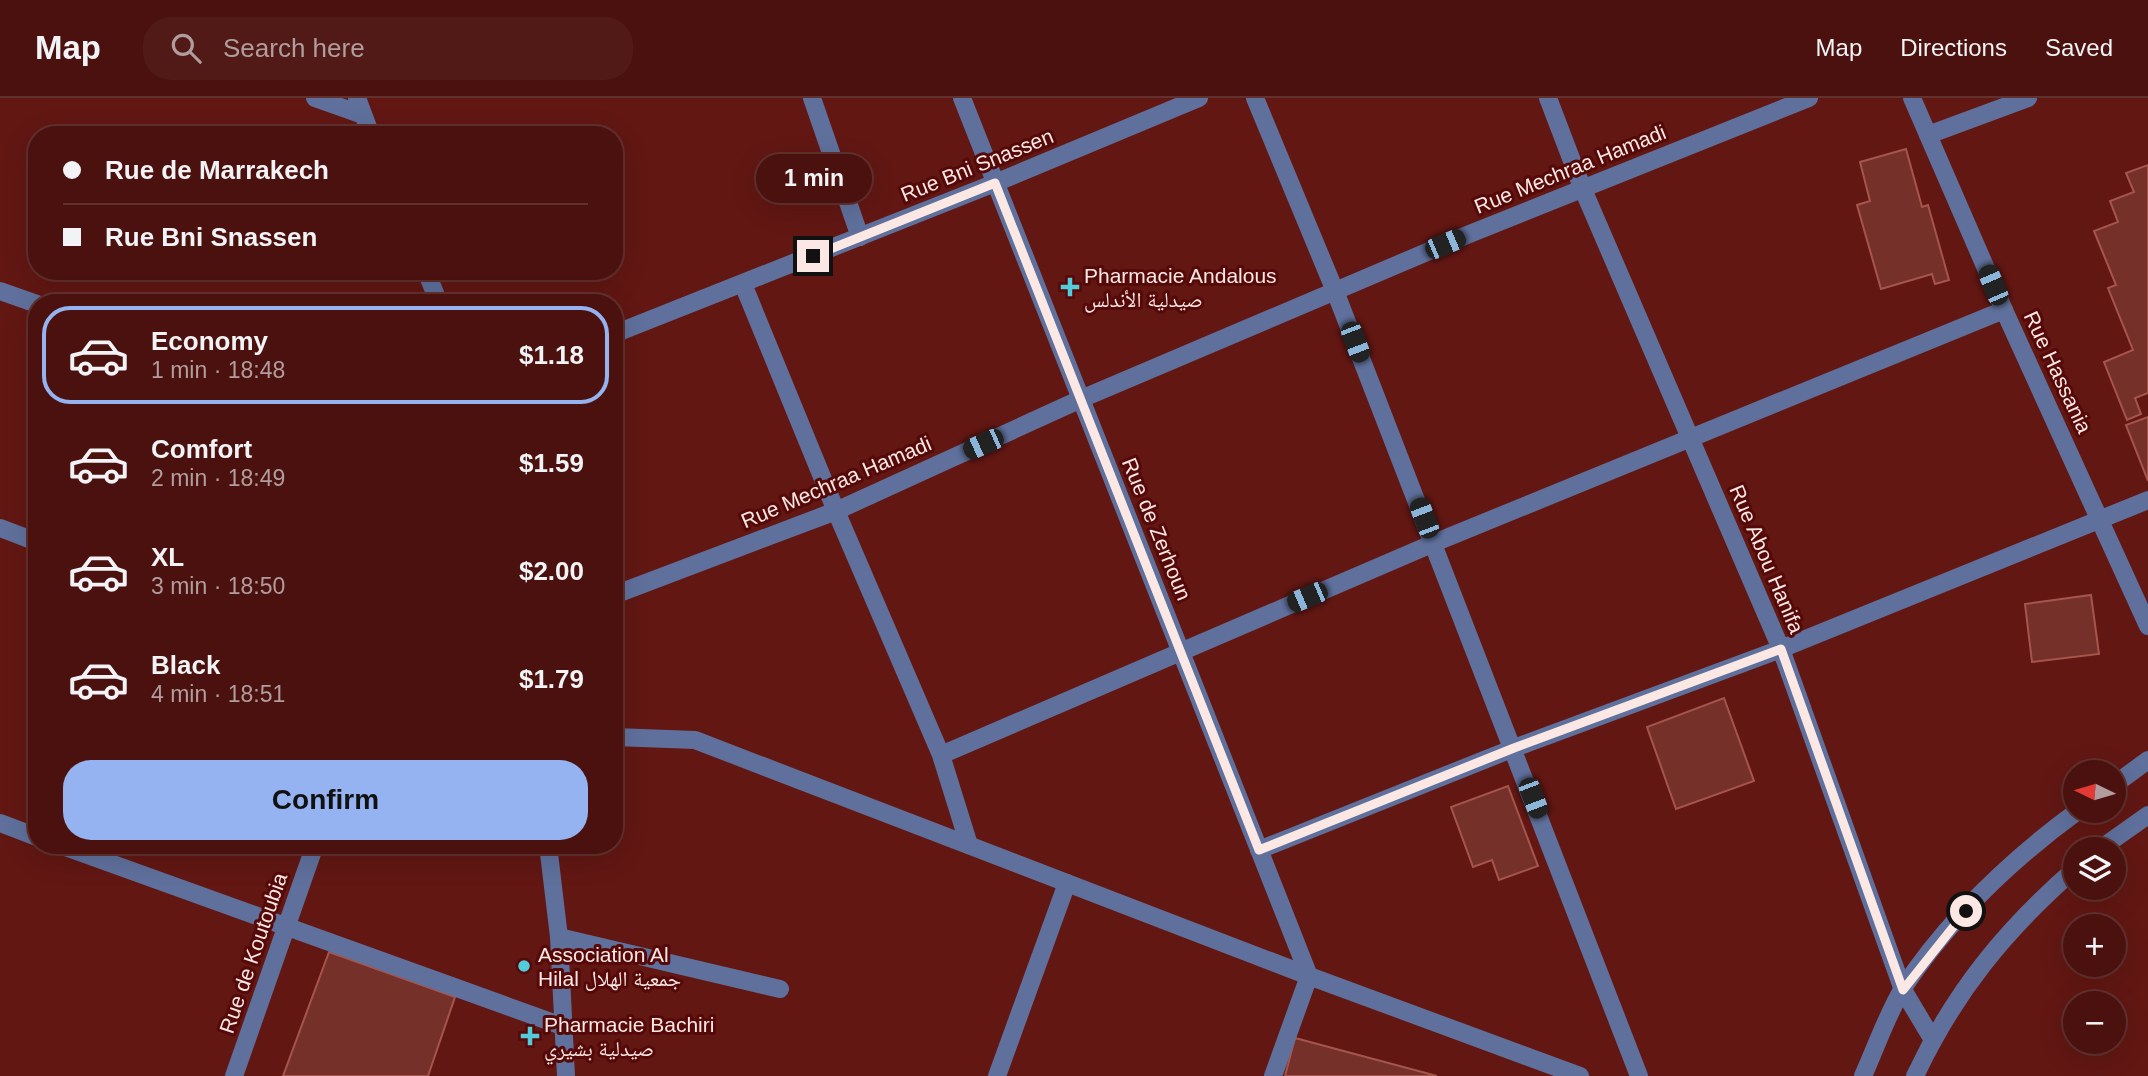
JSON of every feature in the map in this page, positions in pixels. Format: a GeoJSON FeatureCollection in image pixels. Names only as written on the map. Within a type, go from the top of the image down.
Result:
{"type":"FeatureCollection","features":[{"type":"Feature","properties":{"kind":"street"},"geometry":{"type":"LineString","coordinates":[[315,98],[360,106],[368,126]]}},
{"type":"Feature","properties":{"kind":"street"},"geometry":{"type":"LineString","coordinates":[[812,98],[860,237]]}},
{"type":"Feature","properties":{"kind":"street","name":"Rue de Zerhoun"},"geometry":{"type":"LineString","coordinates":[[962,98],[1309,976]]}},
{"type":"Feature","properties":{"kind":"street","name":"Rue Bni Snassen"},"geometry":{"type":"LineString","coordinates":[[623,331],[995,183],[1199,98]]}},
{"type":"Feature","properties":{"kind":"street"},"geometry":{"type":"LineString","coordinates":[[1255,98],[1335,291],[1434,543],[1639,1076]]}},
{"type":"Feature","properties":{"kind":"street","name":"Rue Abou Hanifa"},"geometry":{"type":"LineString","coordinates":[[1548,98],[1582,187],[1781,649],[1903,990],[1933,1040]]}},
{"type":"Feature","properties":{"kind":"street","name":"Rue Mechraa Hamadi"},"geometry":{"type":"LineString","coordinates":[[623,592],[836,511],[1081,399],[1335,291],[1582,187],[1809,98]]}},
{"type":"Feature","properties":{"kind":"street","name":"Rue Hassania"},"geometry":{"type":"LineString","coordinates":[[1912,98],[2004,310],[2148,626]]}},
{"type":"Feature","properties":{"kind":"street"},"geometry":{"type":"LineString","coordinates":[[1928,135],[2028,98]]}},
{"type":"Feature","properties":{"kind":"street"},"geometry":{"type":"LineString","coordinates":[[743,284],[836,511],[942,755],[969,845]]}},
{"type":"Feature","properties":{"kind":"street"},"geometry":{"type":"LineString","coordinates":[[0,291],[28,300]]}},
{"type":"Feature","properties":{"kind":"street"},"geometry":{"type":"LineString","coordinates":[[942,755],[1434,543],[2004,310]]}},
{"type":"Feature","properties":{"kind":"street"},"geometry":{"type":"LineString","coordinates":[[1259,850],[1514,748],[1781,649],[2148,500]]}},
{"type":"Feature","properties":{"kind":"street"},"geometry":{"type":"LineString","coordinates":[[0,528],[28,539]]}},
{"type":"Feature","properties":{"kind":"street"},"geometry":{"type":"LineString","coordinates":[[623,737],[695,740],[1552,1071],[1580,1076]]}},
{"type":"Feature","properties":{"kind":"street"},"geometry":{"type":"LineString","coordinates":[[2126,777],[2148,761]]}},
{"type":"Feature","properties":{"kind":"street"},"geometry":{"type":"LineString","coordinates":[[2117,837],[2148,815]]}},
{"type":"Feature","properties":{"kind":"street"},"geometry":{"type":"LineString","coordinates":[[1863,1076],[1903,990],[1948,929],[2000,874],[2063,823]]}},
{"type":"Feature","properties":{"kind":"street"},"geometry":{"type":"LineString","coordinates":[[0,824],[28,834]]}},
{"type":"Feature","properties":{"kind":"street"},"geometry":{"type":"LineString","coordinates":[[85,854],[565,1027]]}},
{"type":"Feature","properties":{"kind":"street","name":"Rue de Koutoubia"},"geometry":{"type":"LineString","coordinates":[[234,1076],[312,854]]}},
{"type":"Feature","properties":{"kind":"street"},"geometry":{"type":"LineString","coordinates":[[549,854],[559,937],[566,1076]]}},
{"type":"Feature","properties":{"kind":"street"},"geometry":{"type":"LineString","coordinates":[[1915,1076],[1933,1040],[1974,973],[2025,912],[2063,878]]}},
{"type":"Feature","properties":{"kind":"street"},"geometry":{"type":"LineString","coordinates":[[998,1076],[1068,883]]}},
{"type":"Feature","properties":{"kind":"street"},"geometry":{"type":"LineString","coordinates":[[559,937],[780,989]]}},
{"type":"Feature","properties":{"kind":"street"},"geometry":{"type":"LineString","coordinates":[[1273,1076],[1309,976]]}},
{"type":"Feature","properties":{"kind":"building"},"geometry":{"type":"Polygon","coordinates":[[[1906,149],[1922,207],[1928,205],[1949,280],[1935,284],[1932,274],[1881,289],[1857,205],[1870,201],[1860,162],[1906,149]]]}},
{"type":"Feature","properties":{"kind":"building"},"geometry":{"type":"Polygon","coordinates":[[[2148,165],[2148,393],[2135,398],[2141,414],[2127,420],[2104,362],[2133,350],[2108,288],[2116,285],[2094,231],[2118,222],[2110,201],[2134,192],[2126,173],[2148,165]]]}},
{"type":"Feature","properties":{"kind":"building"},"geometry":{"type":"Polygon","coordinates":[[[2148,417],[2148,481],[2126,425],[2148,417]]]}},
{"type":"Feature","properties":{"kind":"building"},"geometry":{"type":"Polygon","coordinates":[[[2091,595],[2099,654],[2032,662],[2025,604],[2091,595]]]}},
{"type":"Feature","properties":{"kind":"building"},"geometry":{"type":"Polygon","coordinates":[[[1724,698],[1754,781],[1676,809],[1647,727],[1724,698]]]}},
{"type":"Feature","properties":{"kind":"building"},"geometry":{"type":"Polygon","coordinates":[[[1508,786],[1538,866],[1499,880],[1492,860],[1473,867],[1451,807],[1508,786]]]}},
{"type":"Feature","properties":{"kind":"building"},"geometry":{"type":"Polygon","coordinates":[[[329,952],[455,997],[428,1076],[283,1076],[329,952]]]}},
{"type":"Feature","properties":{"kind":"building"},"geometry":{"type":"Polygon","coordinates":[[[1295,1038],[1437,1076],[1285,1076],[1295,1038]]]}},
{"type":"Feature","properties":{"kind":"place","name":"Pharmacie Andalous صيدلية الأندلس"},"geometry":{"type":"Point","coordinates":[1070,287]}},
{"type":"Feature","properties":{"kind":"place","name":"Association Al Hilal جمعية الهلال"},"geometry":{"type":"Point","coordinates":[524,966]}},
{"type":"Feature","properties":{"kind":"place","name":"Pharmacie Bachiri صيدلية بشيري"},"geometry":{"type":"Point","coordinates":[530,1036]}},
{"type":"Feature","properties":{"kind":"route"},"geometry":{"type":"LineString","coordinates":[[813,256],[995,183],[1259,850],[1514,748],[1781,649],[1903,990],[1948,929],[1966,911]]}}]}
